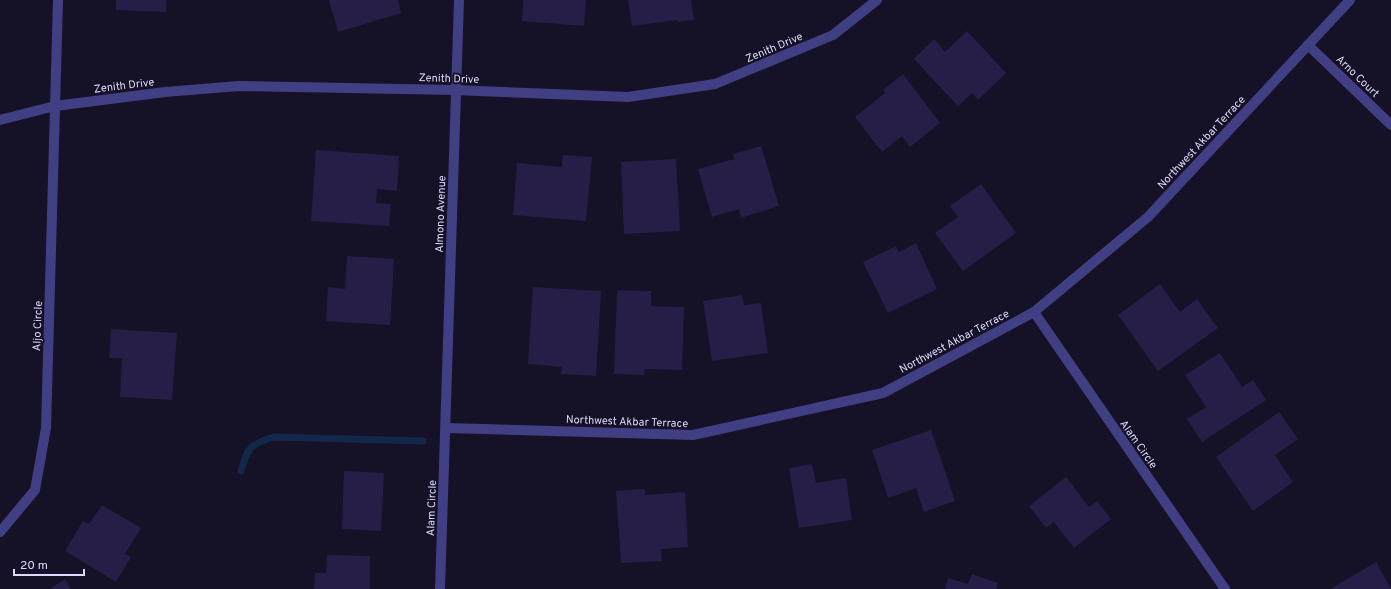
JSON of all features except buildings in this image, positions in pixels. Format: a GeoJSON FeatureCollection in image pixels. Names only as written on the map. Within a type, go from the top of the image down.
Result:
{"type":"FeatureCollection","features":[{"type":"Feature","properties":{"kind":"street","name":"Aljo Circle"},"geometry":{"type":"LineString","coordinates":[[0,532],[36,490],[46,428],[58,0]]}},
{"type":"Feature","properties":{"kind":"street","name":"Almono Avenue"},"geometry":{"type":"LineString","coordinates":[[446,428],[455,90],[459,0]]}},
{"type":"Feature","properties":{"kind":"street","name":"Zenith Drive"},"geometry":{"type":"LineString","coordinates":[[0,120],[55,106],[165,92],[239,86],[455,90],[628,97],[715,84],[833,35],[877,0]]}},
{"type":"Feature","properties":{"kind":"street","name":"Northwest Akbar Terrace"},"geometry":{"type":"LineString","coordinates":[[446,428],[693,435],[884,392],[1034,312],[1148,217],[1350,0]]}},
{"type":"Feature","properties":{"kind":"street","name":"Arno Court"},"geometry":{"type":"LineString","coordinates":[[1308,45],[1391,125]]}},
{"type":"Feature","properties":{"kind":"street","name":"Alam Circle"},"geometry":{"type":"LineString","coordinates":[[1034,312],[1225,589]]}},
{"type":"Feature","properties":{"kind":"street","name":"Alam Circle"},"geometry":{"type":"LineString","coordinates":[[440,589],[446,428]]}},
{"type":"Feature","properties":{"kind":"waterway"},"geometry":{"type":"LineString","coordinates":[[241,471],[251,448],[260,442],[274,437],[423,441]]}}]}
